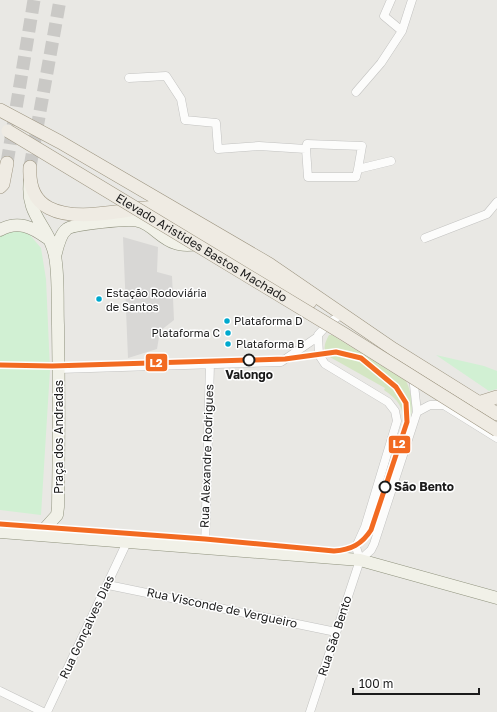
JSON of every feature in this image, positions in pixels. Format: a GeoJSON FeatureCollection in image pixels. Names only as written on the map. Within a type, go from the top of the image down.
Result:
{"type":"FeatureCollection","features":[{"type":"Feature","properties":{"kind":"main road"},"geometry":{"type":"LineString","coordinates":[[0,110],[60,142],[269,264],[340,314],[411,361],[497,414]]}},
{"type":"Feature","properties":{"kind":"main road","name":"Elevado Aristides Bastos Machado"},"geometry":{"type":"LineString","coordinates":[[4,129],[344,334],[497,430]]}},
{"type":"Feature","properties":{"kind":"main road"},"geometry":{"type":"LineString","coordinates":[[1,188],[7,163]]}},
{"type":"Feature","properties":{"kind":"main road"},"geometry":{"type":"LineString","coordinates":[[30,173],[32,188],[40,201],[55,211],[68,214],[92,214],[143,208],[153,209],[212,242],[311,302],[340,314]]}},
{"type":"Feature","properties":{"kind":"main road","name":"Praça dos Andradas"},"geometry":{"type":"LineString","coordinates":[[30,173],[28,190],[31,207],[48,238],[55,257],[59,369],[57,516],[39,535]]}},
{"type":"Feature","properties":{"kind":"main road"},"geometry":{"type":"LineString","coordinates":[[55,257],[65,231],[78,225],[138,221],[174,244],[188,245],[212,242]]}},
{"type":"Feature","properties":{"kind":"main road"},"geometry":{"type":"LineString","coordinates":[[0,230],[14,225],[25,226],[48,238]]}},
{"type":"Feature","properties":{"kind":"main road"},"geometry":{"type":"LineString","coordinates":[[478,403],[497,397]]}},
{"type":"Feature","properties":{"kind":"main road"},"geometry":{"type":"LineString","coordinates":[[0,532],[360,560],[497,598]]}},
{"type":"Feature","properties":{"kind":"street"},"geometry":{"type":"LineString","coordinates":[[391,0],[384,16],[402,31]]}},
{"type":"Feature","properties":{"kind":"street"},"geometry":{"type":"LineString","coordinates":[[356,92],[381,64],[402,31],[404,20],[412,0]]}},
{"type":"Feature","properties":{"kind":"street"},"geometry":{"type":"LineString","coordinates":[[129,78],[166,76],[181,99],[185,120],[216,123],[218,149],[255,146],[306,149]]}},
{"type":"Feature","properties":{"kind":"street"},"geometry":{"type":"LineString","coordinates":[[307,144],[362,146],[358,168],[356,177],[308,177],[307,144]]}},
{"type":"Feature","properties":{"kind":"street"},"geometry":{"type":"LineString","coordinates":[[358,168],[391,161]]}},
{"type":"Feature","properties":{"kind":"street"},"geometry":{"type":"LineString","coordinates":[[425,238],[487,214],[497,202]]}},
{"type":"Feature","properties":{"kind":"street"},"geometry":{"type":"LineString","coordinates":[[59,369],[281,362],[316,338],[323,328],[340,314]]}},
{"type":"Feature","properties":{"kind":"street","name":"Rua São Bento"},"geometry":{"type":"LineString","coordinates":[[316,338],[321,360],[388,402],[396,416],[397,428],[365,527],[356,547],[360,560]]}},
{"type":"Feature","properties":{"kind":"street","name":"Rua São Bento"},"geometry":{"type":"LineString","coordinates":[[310,712],[360,560],[371,550],[374,544],[417,412],[411,361]]}},
{"type":"Feature","properties":{"kind":"street","name":"Rua Alexandre Rodrigues"},"geometry":{"type":"LineString","coordinates":[[204,548],[210,364]]}},
{"type":"Feature","properties":{"kind":"street"},"geometry":{"type":"LineString","coordinates":[[417,412],[430,405],[444,405],[497,438]]}},
{"type":"Feature","properties":{"kind":"street","name":"Rua Gonçalves Dias"},"geometry":{"type":"LineString","coordinates":[[47,712],[127,542]]}},
{"type":"Feature","properties":{"kind":"street","name":"Rua Visconde de Vergueiro"},"geometry":{"type":"LineString","coordinates":[[108,585],[336,632]]}},
{"type":"Feature","properties":{"kind":"street"},"geometry":{"type":"LineString","coordinates":[[0,691],[43,712]]}},
{"type":"Feature","properties":{"kind":"shaded area"},"geometry":{"type":"Polygon","coordinates":[[[123,237],[158,247],[157,272],[172,276],[174,320],[160,331],[157,349],[128,358],[123,237]]]}},
{"type":"Feature","properties":{"kind":"green space"},"geometry":{"type":"Polygon","coordinates":[[[11,229],[30,235],[41,248],[46,279],[50,370],[41,515],[0,510],[0,235],[11,229]]]}},
{"type":"Feature","properties":{"kind":"green space"},"geometry":{"type":"Polygon","coordinates":[[[329,335],[332,335],[406,381],[411,394],[412,408],[411,417],[407,417],[404,425],[403,414],[399,404],[384,390],[385,388],[328,356],[326,353],[325,343],[329,335]]]}},
{"type":"Feature","properties":{"kind":"green space"},"geometry":{"type":"Polygon","coordinates":[[[436,355],[484,366],[497,371],[497,389],[489,391],[436,355]]]}},
{"type":"Feature","properties":{"kind":"tunnel"},"geometry":{"type":"LineString","coordinates":[[7,163],[34,0]]}},
{"type":"Feature","properties":{"kind":"tunnel"},"geometry":{"type":"LineString","coordinates":[[30,167],[60,0]]}},
{"type":"Feature","properties":{"kind":"transit line","name":"L2"},"geometry":{"type":"LineString","coordinates":[[0,365],[52,366],[285,359],[336,352],[361,358],[396,387],[406,403],[407,422],[371,530],[360,543],[351,548],[334,551],[205,539],[0,524]]}},
{"type":"Feature","properties":{"kind":"place","name":"Estação Rodoviária de Santos"},"geometry":{"type":"Point","coordinates":[99,299]}},
{"type":"Feature","properties":{"kind":"place","name":"Plataforma D"},"geometry":{"type":"Point","coordinates":[227,321]}},
{"type":"Feature","properties":{"kind":"place","name":"Plataforma C"},"geometry":{"type":"Point","coordinates":[228,333]}},
{"type":"Feature","properties":{"kind":"place","name":"Plataforma B"},"geometry":{"type":"Point","coordinates":[228,344]}},
{"type":"Feature","properties":{"kind":"place","name":"Valongo"},"geometry":{"type":"Point","coordinates":[249,360]}},
{"type":"Feature","properties":{"kind":"place","name":"São Bento"},"geometry":{"type":"Point","coordinates":[385,487]}}]}
